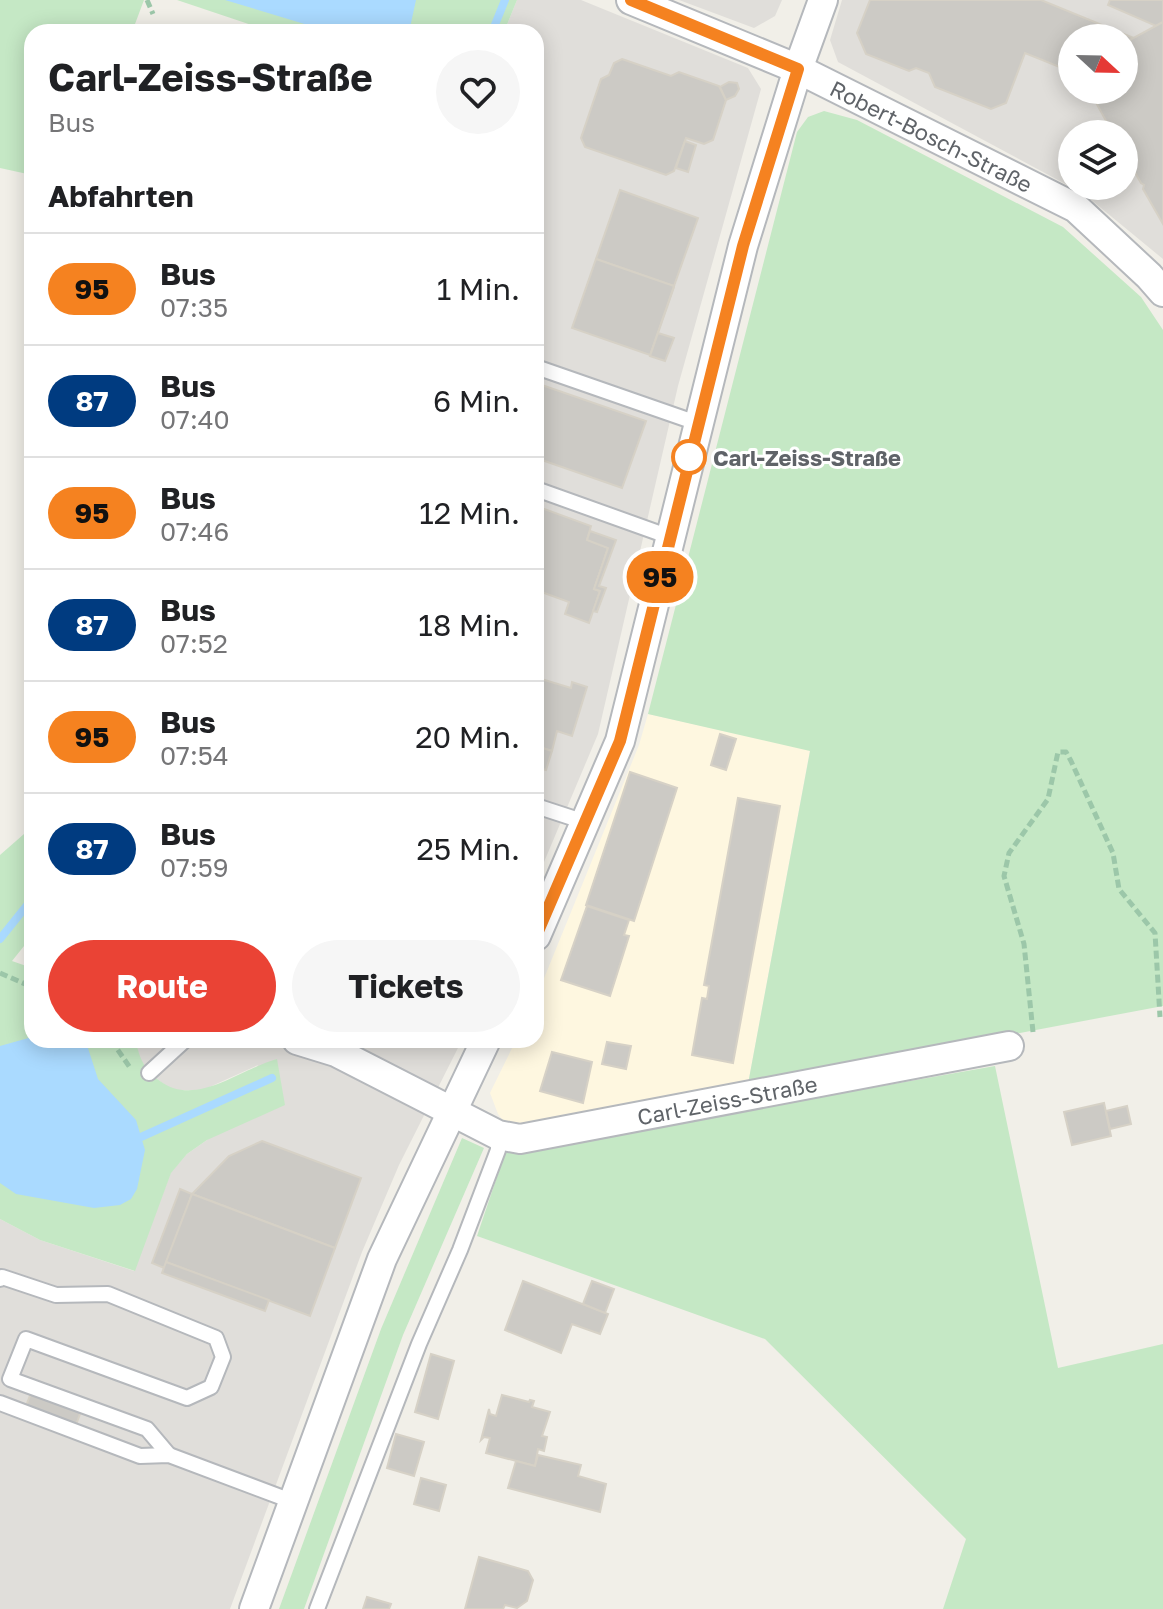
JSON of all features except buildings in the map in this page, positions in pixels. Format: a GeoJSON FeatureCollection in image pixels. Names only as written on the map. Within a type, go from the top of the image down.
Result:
{"type":"FeatureCollection","features":[{"type":"Feature","properties":{"kind":"street","name":"Robert-Bosch-Straße"},"geometry":{"type":"LineString","coordinates":[[631,0],[798,69],[1076,208],[1158,279]]}},
{"type":"Feature","properties":{"kind":"street"},"geometry":{"type":"LineString","coordinates":[[544,917],[620,741],[743,246],[798,69],[823,0]]}},
{"type":"Feature","properties":{"kind":"street","name":"Carl-Zeiss-Straße"},"geometry":{"type":"LineString","coordinates":[[323,1048],[498,1135],[520,1139],[1022,1043]]}},
{"type":"Feature","properties":{"kind":"street"},"geometry":{"type":"LineString","coordinates":[[254,1609],[382,1259],[482,1048]]}},
{"type":"Feature","properties":{"kind":"lane"},"geometry":{"type":"LineString","coordinates":[[544,370],[697,423]]}},
{"type":"Feature","properties":{"kind":"lane"},"geometry":{"type":"LineString","coordinates":[[544,492],[670,537]]}},
{"type":"Feature","properties":{"kind":"lane"},"geometry":{"type":"LineString","coordinates":[[544,809],[585,822]]}},
{"type":"Feature","properties":{"kind":"lane"},"geometry":{"type":"LineString","coordinates":[[149,1073],[176,1048]]}},
{"type":"Feature","properties":{"kind":"lane"},"geometry":{"type":"LineString","coordinates":[[317,1609],[419,1344],[460,1250],[498,1150],[498,1135]]}},
{"type":"Feature","properties":{"kind":"lane"},"geometry":{"type":"LineString","coordinates":[[0,1279],[2,1277],[56,1295],[108,1294],[216,1338],[223,1357],[211,1387],[187,1398],[26,1339],[10,1379],[147,1429],[169,1455]]}},
{"type":"Feature","properties":{"kind":"lane"},"geometry":{"type":"LineString","coordinates":[[0,1403],[140,1456],[169,1455],[294,1502]]}},
{"type":"Feature","properties":{"kind":"path"},"geometry":{"type":"LineString","coordinates":[[147,0],[153,14]]}},
{"type":"Feature","properties":{"kind":"path"},"geometry":{"type":"LineString","coordinates":[[1022,1043],[1024,944],[1004,876],[1009,853],[1048,799],[1058,752],[1066,752],[1071,761],[1113,853],[1119,889],[1155,933],[1160,1017]]}},
{"type":"Feature","properties":{"kind":"path"},"geometry":{"type":"LineString","coordinates":[[0,973],[24,984]]}},
{"type":"Feature","properties":{"kind":"shaded area"},"geometry":{"type":"Polygon","coordinates":[[[517,0],[581,0],[748,68],[761,89],[678,386],[598,734],[544,862],[544,24],[507,24],[517,0]]]}},
{"type":"Feature","properties":{"kind":"shaded area"},"geometry":{"type":"Polygon","coordinates":[[[679,0],[782,0],[775,16],[754,28],[679,0]]]}},
{"type":"Feature","properties":{"kind":"shaded area"},"geometry":{"type":"Polygon","coordinates":[[[842,0],[1163,0],[1163,259],[1091,200],[1138,200],[1138,120],[1058,120],[1058,180],[838,62],[830,40],[842,0]]]}},
{"type":"Feature","properties":{"kind":"shaded area"},"geometry":{"type":"Polygon","coordinates":[[[648,714],[810,750],[748,1084],[525,1130],[505,1123],[490,1093],[512,1048],[544,1048],[544,978],[639,745],[648,714]]]}},
{"type":"Feature","properties":{"kind":"shaded area"},"geometry":{"type":"Polygon","coordinates":[[[137,1048],[458,1048],[399,1165],[362,1252],[230,1609],[0,1609],[0,1219],[40,1240],[134,1271],[171,1172],[187,1154],[207,1140],[258,1065],[203,1090],[172,1090],[149,1073],[137,1048]]]}},
{"type":"Feature","properties":{"kind":"green space"},"geometry":{"type":"Polygon","coordinates":[[[0,0],[144,0],[135,24],[24,24],[24,173],[0,168],[0,0]]]}},
{"type":"Feature","properties":{"kind":"green space"},"geometry":{"type":"Polygon","coordinates":[[[177,0],[517,0],[507,24],[248,24],[177,0]]]}},
{"type":"Feature","properties":{"kind":"green space"},"geometry":{"type":"Polygon","coordinates":[[[824,111],[857,120],[1063,227],[1141,297],[1163,330],[1163,1006],[748,1084],[810,751],[648,714],[797,132],[808,117],[824,111]]]}},
{"type":"Feature","properties":{"kind":"green space"},"geometry":{"type":"Polygon","coordinates":[[[24,834],[24,946],[12,961],[24,965],[24,1048],[138,1048],[150,1073],[174,1088],[188,1090],[218,1084],[277,1059],[285,1105],[207,1140],[187,1154],[171,1173],[135,1271],[40,1240],[0,1219],[0,855],[24,834]]]}},
{"type":"Feature","properties":{"kind":"green space"},"geometry":{"type":"Polygon","coordinates":[[[995,1066],[1058,1368],[1163,1344],[1163,1609],[943,1609],[966,1539],[765,1339],[477,1236],[505,1153],[995,1066]]]}},
{"type":"Feature","properties":{"kind":"green space"},"geometry":{"type":"Polygon","coordinates":[[[462,1138],[484,1148],[403,1335],[304,1609],[279,1609],[381,1329],[462,1138]]]}},
{"type":"Feature","properties":{"kind":"water"},"geometry":{"type":"Polygon","coordinates":[[[225,0],[416,0],[411,24],[304,24],[225,0]]]}},
{"type":"Feature","properties":{"kind":"water"},"geometry":{"type":"Polygon","coordinates":[[[24,1039],[24,1048],[88,1048],[98,1079],[136,1120],[145,1150],[137,1189],[131,1199],[120,1205],[94,1208],[16,1194],[0,1183],[0,1046],[24,1039]]]}},
{"type":"Feature","properties":{"kind":"waterway"},"geometry":{"type":"LineString","coordinates":[[495,24],[505,0]]}},
{"type":"Feature","properties":{"kind":"waterway"},"geometry":{"type":"LineString","coordinates":[[0,939],[24,909]]}},
{"type":"Feature","properties":{"kind":"waterway"},"geometry":{"type":"LineString","coordinates":[[133,1137],[141,1137],[272,1078]]}},
{"type":"Feature","properties":{"kind":"bus line","name":"95"},"geometry":{"type":"LineString","coordinates":[[544,917],[620,741],[743,246],[798,69],[631,0]]}},
{"type":"Feature","properties":{"kind":"place","name":"Carl-Zeiss-Straße"},"geometry":{"type":"Point","coordinates":[689,457]}}]}
